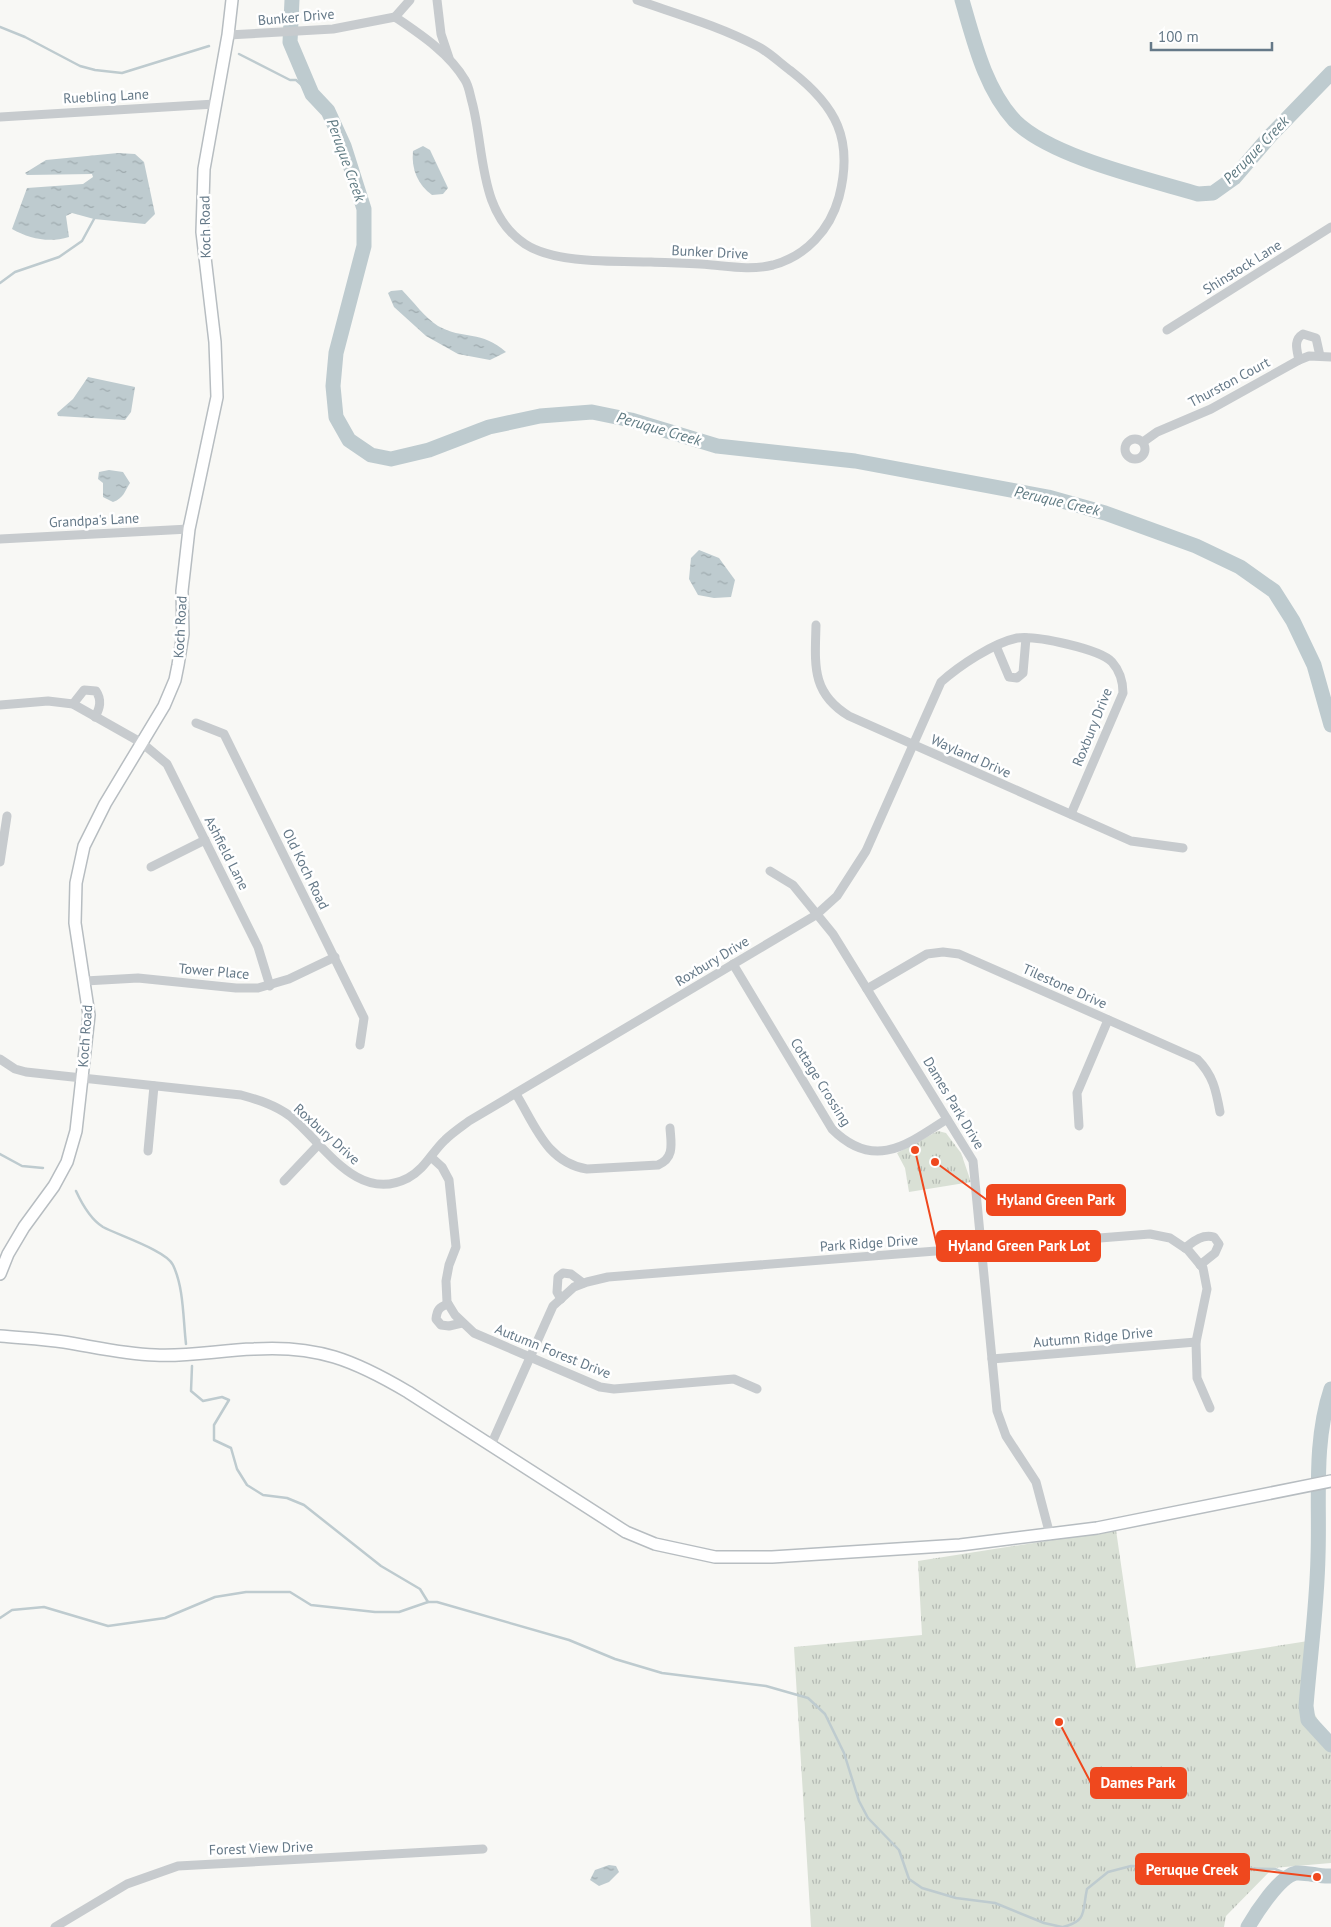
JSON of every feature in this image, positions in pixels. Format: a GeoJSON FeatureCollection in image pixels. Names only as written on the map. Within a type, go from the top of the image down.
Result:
{"type":"FeatureCollection","features":[{"type":"Feature","properties":{"kind":"main road","name":"Koch Road"},"geometry":{"type":"LineString","coordinates":[[0,1274],[8,1254],[24,1227],[54,1186],[67,1162],[76,1131],[89,1015],[75,922],[76,883],[84,846],[105,804],[164,706],[175,680],[183,634],[182,591],[189,529],[217,397],[215,342],[202,232],[204,169],[228,35],[232,0]]}},
{"type":"Feature","properties":{"kind":"main road"},"geometry":{"type":"LineString","coordinates":[[0,1336],[154,1355],[185,1356],[262,1348],[288,1348],[337,1356],[382,1377],[491,1444],[626,1532],[655,1544],[692,1554],[715,1557],[772,1557],[960,1545],[1050,1535],[1096,1528],[1331,1481]]}},
{"type":"Feature","properties":{"kind":"street"},"geometry":{"type":"LineString","coordinates":[[395,17],[410,0]]}},
{"type":"Feature","properties":{"kind":"street","name":"Bunker Drive"},"geometry":{"type":"LineString","coordinates":[[437,0],[441,34],[450,60]]}},
{"type":"Feature","properties":{"kind":"street","name":"Bunker Drive"},"geometry":{"type":"LineString","coordinates":[[228,35],[333,29],[395,17],[423,36],[450,60],[466,81],[475,112],[488,193],[510,230],[526,245],[550,254],[606,262],[712,265],[739,269],[771,265],[792,259],[811,245],[828,224],[838,203],[845,158],[842,136],[837,121],[814,89],[759,47],[713,26],[637,0]]}},
{"type":"Feature","properties":{"kind":"street","name":"Ruebling Lane"},"geometry":{"type":"LineString","coordinates":[[0,117],[215,104]]}},
{"type":"Feature","properties":{"kind":"street","name":"Shinstock Lane"},"geometry":{"type":"LineString","coordinates":[[1167,330],[1331,228]]}},
{"type":"Feature","properties":{"kind":"street"},"geometry":{"type":"LineString","coordinates":[[1299,360],[1296,344],[1299,337],[1303,334],[1316,338],[1320,356]]}},
{"type":"Feature","properties":{"kind":"street","name":"Thurston Court"},"geometry":{"type":"LineString","coordinates":[[1143,442],[1157,432],[1212,409],[1299,360],[1320,356],[1331,357]]}},
{"type":"Feature","properties":{"kind":"street","name":"Grandpa's Lane"},"geometry":{"type":"LineString","coordinates":[[0,540],[189,529]]}},
{"type":"Feature","properties":{"kind":"street","name":"Wayland Drive"},"geometry":{"type":"LineString","coordinates":[[816,624],[816,674],[822,690],[832,704],[849,716],[1131,841],[1183,848]]}},
{"type":"Feature","properties":{"kind":"street","name":"Roxbury Drive"},"geometry":{"type":"LineString","coordinates":[[0,1059],[14,1069],[26,1072],[241,1095],[267,1102],[288,1115],[346,1171],[363,1181],[378,1185],[396,1183],[410,1178],[422,1168],[444,1140],[459,1129],[816,915],[837,896],[866,851],[941,682],[953,671],[996,646],[1017,638],[1036,638],[1099,653],[1111,661],[1123,682],[1123,694],[1071,814]]}},
{"type":"Feature","properties":{"kind":"street"},"geometry":{"type":"LineString","coordinates":[[996,646],[1010,677],[1017,678],[1023,673],[1026,638]]}},
{"type":"Feature","properties":{"kind":"street"},"geometry":{"type":"LineString","coordinates":[[0,705],[48,701],[74,704],[84,690],[96,691],[99,696],[100,706],[95,717]]}},
{"type":"Feature","properties":{"kind":"street","name":"Ashfield Lane"},"geometry":{"type":"LineString","coordinates":[[74,704],[142,743],[167,764],[258,947],[270,986]]}},
{"type":"Feature","properties":{"kind":"street","name":"Old Koch Road"},"geometry":{"type":"LineString","coordinates":[[196,723],[224,734],[364,1018],[360,1045]]}},
{"type":"Feature","properties":{"kind":"street"},"geometry":{"type":"LineString","coordinates":[[0,862],[7,816]]}},
{"type":"Feature","properties":{"kind":"street"},"geometry":{"type":"LineString","coordinates":[[151,867],[205,840]]}},
{"type":"Feature","properties":{"kind":"street","name":"Dames Park Drive"},"geometry":{"type":"LineString","coordinates":[[770,871],[793,886],[833,934],[973,1161],[997,1412],[1001,1424],[1036,1482],[1050,1535]]}},
{"type":"Feature","properties":{"kind":"street","name":"Tilestone Drive"},"geometry":{"type":"LineString","coordinates":[[867,989],[928,954],[943,952],[959,954],[1196,1059],[1207,1069],[1215,1085],[1220,1112]]}},
{"type":"Feature","properties":{"kind":"street","name":"Tower Place"},"geometry":{"type":"LineString","coordinates":[[85,981],[138,978],[236,988],[270,986],[335,957]]}},
{"type":"Feature","properties":{"kind":"street","name":"Cottage Crossing"},"geometry":{"type":"LineString","coordinates":[[734,964],[832,1129],[848,1144],[868,1150],[891,1151],[908,1144],[947,1119]]}},
{"type":"Feature","properties":{"kind":"street"},"geometry":{"type":"LineString","coordinates":[[1079,1126],[1077,1093],[1108,1020]]}},
{"type":"Feature","properties":{"kind":"street"},"geometry":{"type":"LineString","coordinates":[[148,1150],[154,1086]]}},
{"type":"Feature","properties":{"kind":"street"},"geometry":{"type":"LineString","coordinates":[[516,1094],[552,1153],[564,1163],[576,1167],[587,1169],[658,1165],[665,1162],[671,1152],[670,1128]]}},
{"type":"Feature","properties":{"kind":"street"},"geometry":{"type":"LineString","coordinates":[[284,1181],[319,1144]]}},
{"type":"Feature","properties":{"kind":"street"},"geometry":{"type":"LineString","coordinates":[[431,1157],[442,1166],[449,1180],[456,1247],[448,1265],[446,1281],[448,1304],[441,1306],[437,1311],[436,1319],[441,1325],[449,1326],[462,1323]]}},
{"type":"Feature","properties":{"kind":"street","name":"Park Ridge Drive"},"geometry":{"type":"LineString","coordinates":[[491,1444],[530,1358],[544,1322],[553,1306],[583,1283],[608,1277],[1150,1234],[1170,1238],[1185,1248],[1203,1268],[1207,1289],[1196,1342],[1197,1378],[1210,1408]]}},
{"type":"Feature","properties":{"kind":"street"},"geometry":{"type":"LineString","coordinates":[[1185,1248],[1195,1240],[1205,1236],[1214,1237],[1217,1240],[1219,1244],[1215,1252],[1200,1265]]}},
{"type":"Feature","properties":{"kind":"street"},"geometry":{"type":"LineString","coordinates":[[560,1299],[557,1285],[558,1277],[563,1273],[571,1274],[583,1283]]}},
{"type":"Feature","properties":{"kind":"street","name":"Autumn Forest Drive"},"geometry":{"type":"LineString","coordinates":[[448,1304],[462,1323],[474,1333],[600,1387],[614,1389],[734,1379],[757,1389]]}},
{"type":"Feature","properties":{"kind":"street","name":"Autumn Ridge Drive"},"geometry":{"type":"LineString","coordinates":[[992,1359],[1196,1342]]}},
{"type":"Feature","properties":{"kind":"street","name":"Forest View Drive"},"geometry":{"type":"LineString","coordinates":[[54,1927],[127,1884],[178,1866],[482,1849]]}},
{"type":"Feature","properties":{"kind":"green space"},"geometry":{"type":"Polygon","coordinates":[[[938,1131],[946,1133],[961,1153],[971,1182],[909,1192],[905,1168],[897,1153],[938,1131]]]}},
{"type":"Feature","properties":{"kind":"green space"},"geometry":{"type":"Polygon","coordinates":[[[1116,1530],[1136,1668],[1308,1641],[1308,1703],[1331,1742],[1331,1863],[1273,1868],[1226,1916],[1224,1927],[811,1927],[794,1647],[922,1635],[918,1561],[1116,1530]]]}},
{"type":"Feature","properties":{"kind":"water"},"geometry":{"type":"Polygon","coordinates":[[[423,146],[430,150],[448,188],[443,194],[432,195],[416,176],[413,164],[413,151],[423,146]]]}},
{"type":"Feature","properties":{"kind":"water"},"geometry":{"type":"Polygon","coordinates":[[[118,153],[135,154],[144,162],[155,214],[145,224],[94,219],[72,213],[66,216],[69,237],[62,239],[40,239],[12,229],[27,188],[83,184],[93,177],[92,174],[27,175],[25,173],[46,160],[118,153]]]}},
{"type":"Feature","properties":{"kind":"water"},"geometry":{"type":"Polygon","coordinates":[[[402,290],[438,326],[456,333],[489,341],[506,352],[490,360],[458,354],[426,336],[394,307],[388,293],[402,290]]]}},
{"type":"Feature","properties":{"kind":"water"},"geometry":{"type":"Polygon","coordinates":[[[88,377],[135,387],[131,412],[125,420],[58,416],[57,413],[73,399],[88,377]]]}},
{"type":"Feature","properties":{"kind":"water"},"geometry":{"type":"Polygon","coordinates":[[[109,470],[123,472],[130,483],[122,497],[113,502],[103,497],[103,483],[98,479],[99,472],[109,470]]]}},
{"type":"Feature","properties":{"kind":"water"},"geometry":{"type":"Polygon","coordinates":[[[699,550],[719,558],[735,580],[731,597],[714,598],[698,595],[689,579],[691,558],[699,550]]]}},
{"type":"Feature","properties":{"kind":"water"},"geometry":{"type":"Polygon","coordinates":[[[609,1865],[616,1866],[619,1872],[609,1882],[599,1886],[590,1880],[595,1870],[609,1865]]]}},
{"type":"Feature","properties":{"kind":"waterway","name":"Peruque Creek"},"geometry":{"type":"LineString","coordinates":[[292,0],[290,42],[312,94],[328,111],[344,146],[364,209],[364,246],[336,353],[333,386],[336,417],[349,440],[371,455],[391,459],[429,450],[489,427],[540,416],[592,412],[631,420],[717,446],[855,461],[1048,497],[1105,513],[1196,546],[1240,567],[1274,591],[1293,621],[1314,665],[1331,725]]}},
{"type":"Feature","properties":{"kind":"waterway","name":"Peruque Creek"},"geometry":{"type":"LineString","coordinates":[[962,0],[976,48],[988,79],[1015,121],[1031,134],[1076,156],[1128,174],[1198,194],[1213,193],[1234,178],[1270,136],[1331,73]]}},
{"type":"Feature","properties":{"kind":"waterway"},"geometry":{"type":"LineString","coordinates":[[0,27],[25,37],[80,66],[122,73],[209,46]]}},
{"type":"Feature","properties":{"kind":"waterway"},"geometry":{"type":"LineString","coordinates":[[239,54],[290,80],[296,80],[312,94]]}},
{"type":"Feature","properties":{"kind":"waterway"},"geometry":{"type":"LineString","coordinates":[[0,283],[15,272],[59,257],[82,241],[94,219]]}},
{"type":"Feature","properties":{"kind":"waterway"},"geometry":{"type":"LineString","coordinates":[[0,1154],[22,1166],[43,1168]]}},
{"type":"Feature","properties":{"kind":"waterway"},"geometry":{"type":"LineString","coordinates":[[76,1191],[87,1211],[98,1224],[162,1254],[173,1265],[181,1294],[186,1344]]}},
{"type":"Feature","properties":{"kind":"waterway"},"geometry":{"type":"LineString","coordinates":[[192,1366],[191,1391],[203,1401],[222,1397],[229,1400],[214,1425],[214,1440],[231,1448],[237,1469],[247,1485],[263,1495],[287,1498],[304,1505],[381,1566],[420,1589],[428,1602]]}},
{"type":"Feature","properties":{"kind":"waterway","name":"Peruque Creek"},"geometry":{"type":"LineString","coordinates":[[1331,1389],[1325,1409],[1318,1472],[1317,1575],[1306,1706],[1308,1720],[1331,1745]]}},
{"type":"Feature","properties":{"kind":"waterway"},"geometry":{"type":"LineString","coordinates":[[0,1618],[12,1610],[44,1607],[108,1626],[165,1618],[215,1597],[246,1592],[290,1592],[311,1605],[375,1612],[399,1612],[428,1602],[437,1602],[569,1640],[615,1659],[662,1673],[766,1686],[808,1698],[825,1714],[844,1753],[859,1801],[868,1818],[899,1850],[909,1879],[922,1888],[956,1898],[995,1903],[1044,1923],[1062,1927]]}},
{"type":"Feature","properties":{"kind":"waterway"},"geometry":{"type":"LineString","coordinates":[[1063,1927],[1077,1922],[1080,1918],[1084,1909],[1087,1889],[1108,1872],[1131,1866],[1275,1869],[1290,1875]]}},
{"type":"Feature","properties":{"kind":"waterway","name":"Peruque Creek"},"geometry":{"type":"LineString","coordinates":[[1248,1927],[1269,1896],[1290,1876],[1296,1873],[1331,1876]]}},
{"type":"Feature","properties":{"kind":"place","name":"Hyland Green Park Lot"},"geometry":{"type":"Point","coordinates":[915,1150]}},
{"type":"Feature","properties":{"kind":"place","name":"Hyland Green Park"},"geometry":{"type":"Point","coordinates":[935,1162]}},
{"type":"Feature","properties":{"kind":"place","name":"Dames Park"},"geometry":{"type":"Point","coordinates":[1059,1722]}},
{"type":"Feature","properties":{"kind":"place","name":"Peruque Creek"},"geometry":{"type":"Point","coordinates":[1317,1877]}}]}
